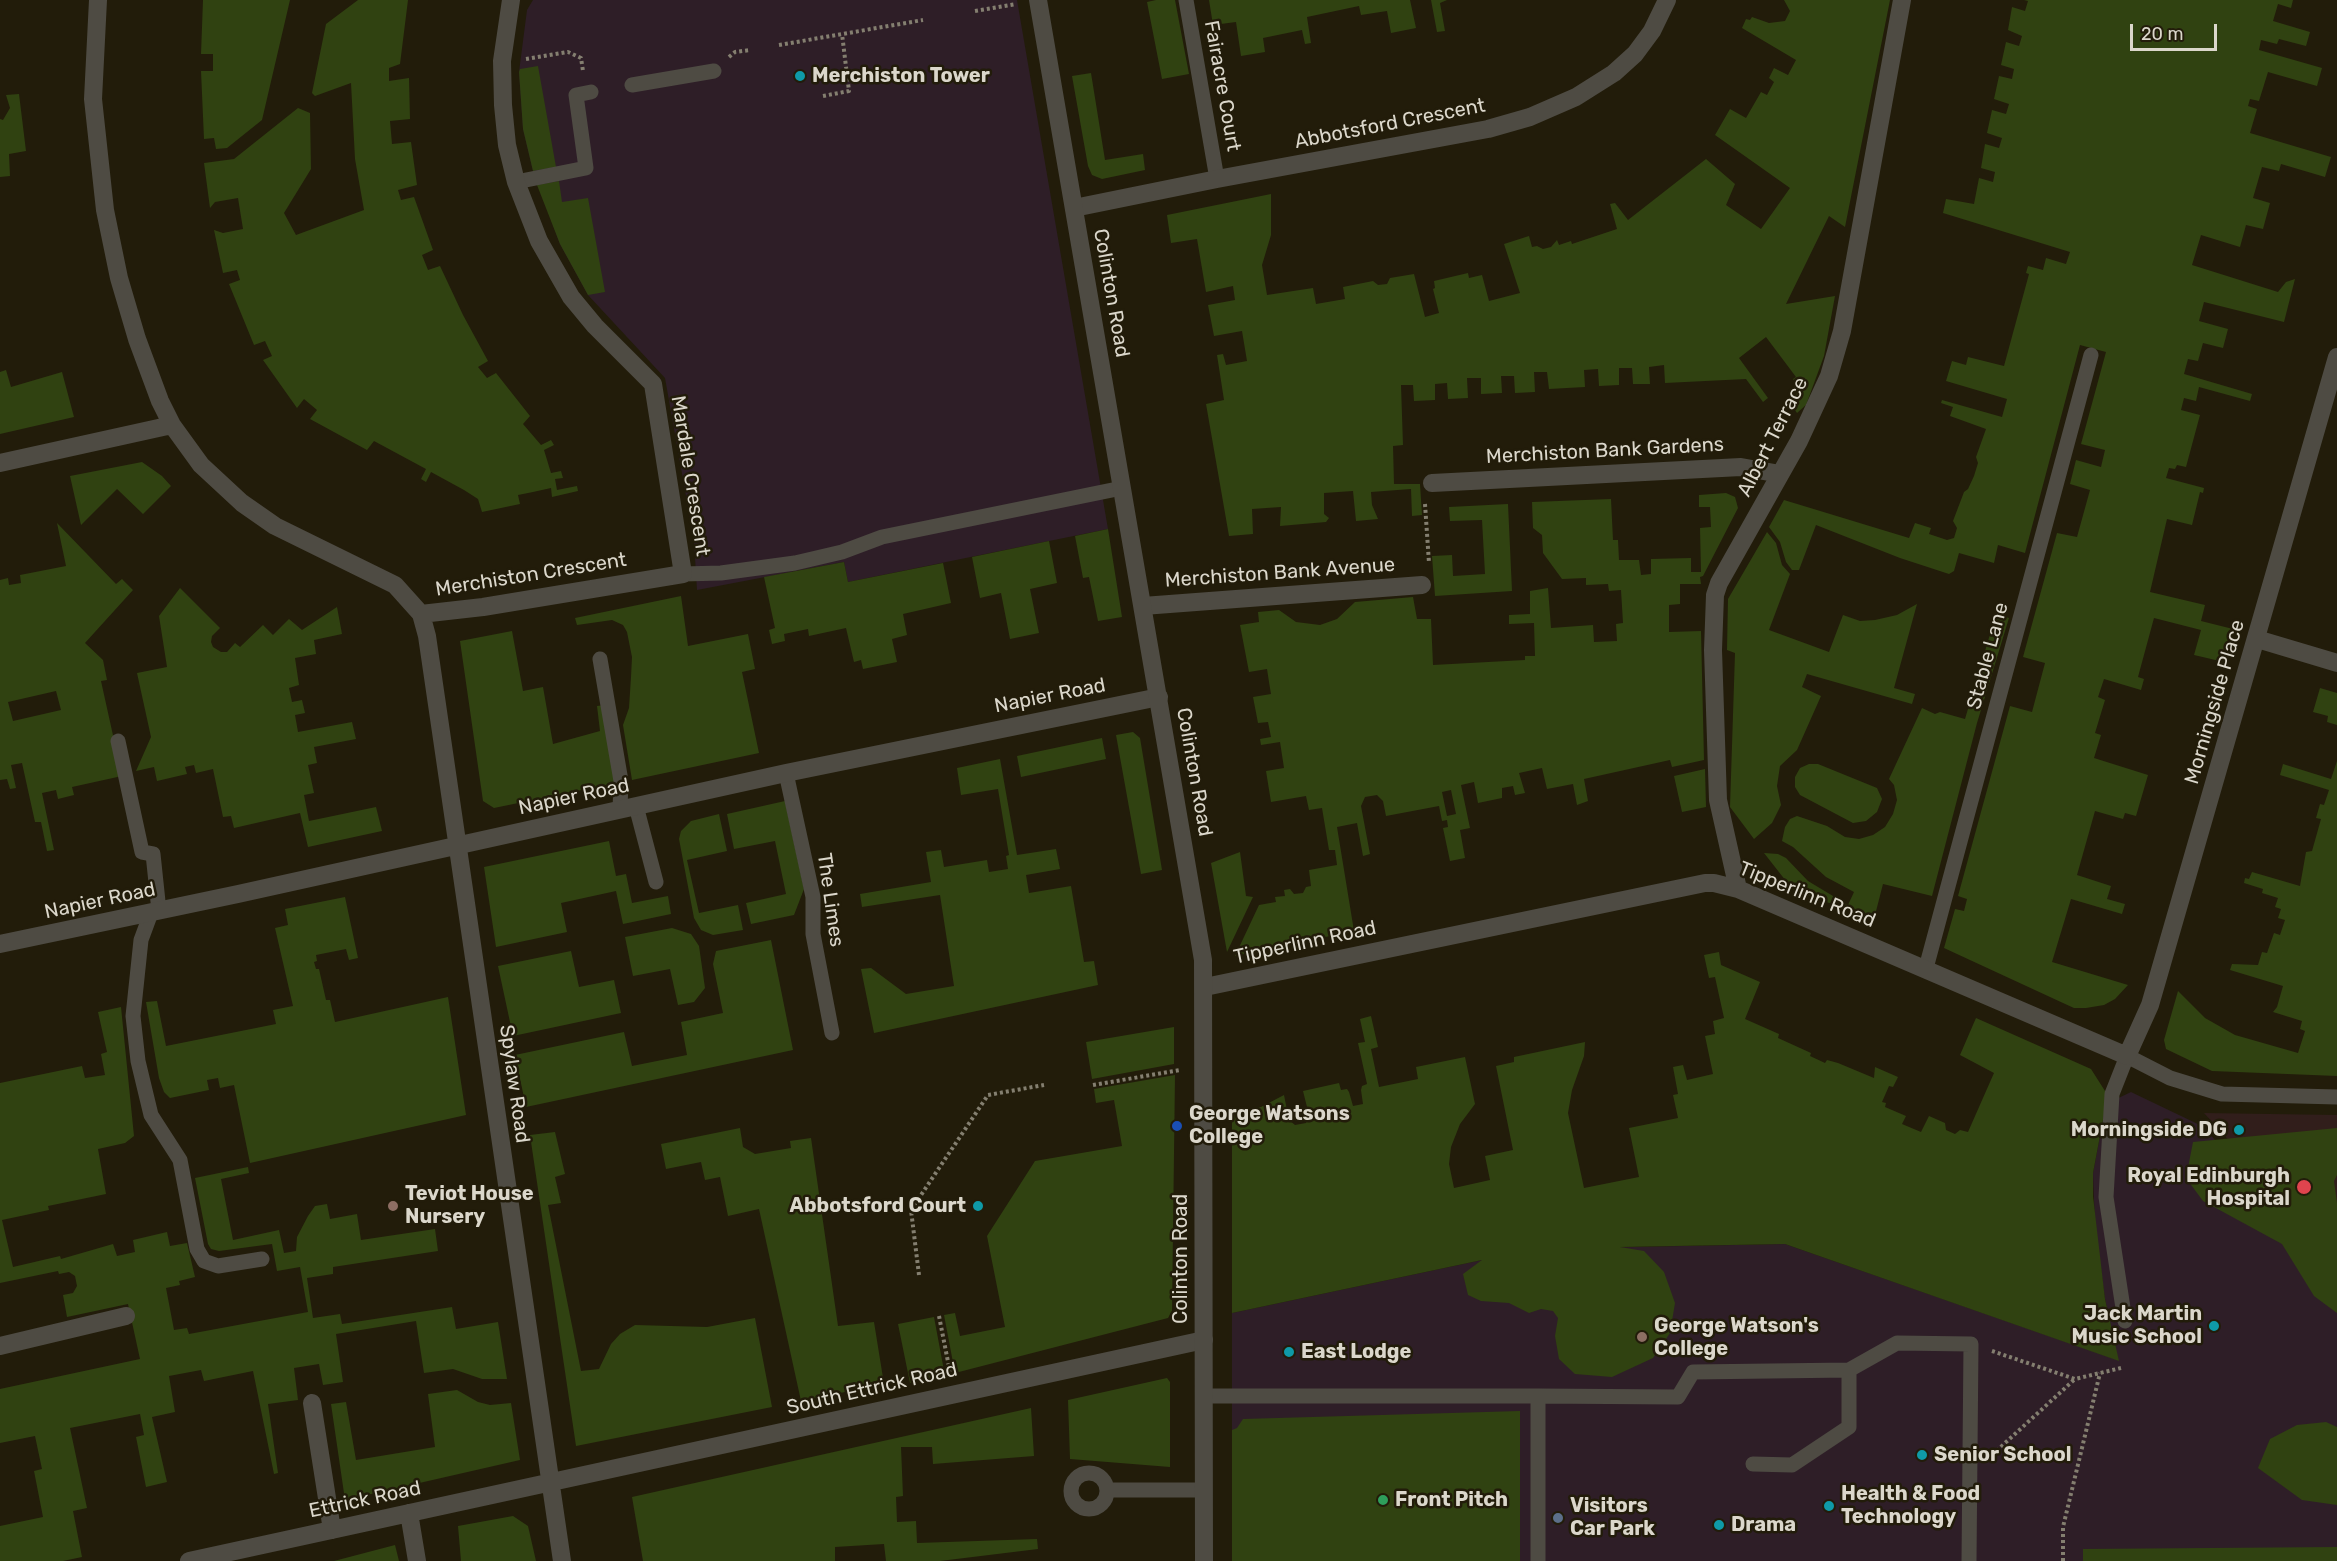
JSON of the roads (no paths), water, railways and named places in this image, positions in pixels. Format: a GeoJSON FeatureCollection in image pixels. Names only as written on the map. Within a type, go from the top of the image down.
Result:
{"type":"FeatureCollection","features":[{"type":"Feature","properties":{"kind":"street","name":"Merchiston Crescent"},"geometry":{"type":"LineString","coordinates":[[98,0],[93,99],[105,210],[119,278],[137,339],[160,401],[172,425],[201,465],[242,503],[275,526],[395,585],[422,614],[483,607],[683,574]]}},
{"type":"Feature","properties":{"kind":"street","name":"Mardale Crescent"},"geometry":{"type":"LineString","coordinates":[[511,0],[502,63],[507,145],[516,182],[539,241],[571,297],[595,326],[652,384],[683,574]]}},
{"type":"Feature","properties":{"kind":"street","name":"Colinton Road"},"geometry":{"type":"LineString","coordinates":[[1038,0],[1200,936],[1205,987],[1204,1561]]}},
{"type":"Feature","properties":{"kind":"street","name":"Abbotsford Crescent"},"geometry":{"type":"LineString","coordinates":[[1074,208],[1216,179],[1488,129],[1556,107],[1597,86],[1635,54],[1662,13],[1667,0]]}},
{"type":"Feature","properties":{"kind":"street","name":"Albert Terrace"},"geometry":{"type":"LineString","coordinates":[[1738,889],[1718,800],[1713,607],[1719,584],[1817,406],[1829,376],[1842,331],[1902,0]]}},
{"type":"Feature","properties":{"kind":"street","name":"Morningside Place"},"geometry":{"type":"LineString","coordinates":[[2127,1056],[2150,1005],[2337,357]]}},
{"type":"Feature","properties":{"kind":"street"},"geometry":{"type":"LineString","coordinates":[[0,463],[172,425]]}},
{"type":"Feature","properties":{"kind":"street","name":"Merchiston Bank Gardens"},"geometry":{"type":"LineString","coordinates":[[1432,483],[1741,466],[1780,474]]}},
{"type":"Feature","properties":{"kind":"street","name":"Merchiston Bank Avenue"},"geometry":{"type":"LineString","coordinates":[[1143,606],[1422,585]]}},
{"type":"Feature","properties":{"kind":"street","name":"Spylaw Road"},"geometry":{"type":"LineString","coordinates":[[422,614],[562,1561]]}},
{"type":"Feature","properties":{"kind":"street"},"geometry":{"type":"LineString","coordinates":[[2256,639],[2337,663]]}},
{"type":"Feature","properties":{"kind":"street","name":"Napier Road"},"geometry":{"type":"LineString","coordinates":[[0,944],[786,773],[1159,697]]}},
{"type":"Feature","properties":{"kind":"street","name":"Tipperlinn Road"},"geometry":{"type":"LineString","coordinates":[[1205,987],[1705,883],[1738,889],[2127,1056]]}},
{"type":"Feature","properties":{"kind":"street"},"geometry":{"type":"LineString","coordinates":[[0,1346],[126,1316]]}},
{"type":"Feature","properties":{"kind":"street","name":"South Ettrick Road"},"geometry":{"type":"LineString","coordinates":[[550,1483],[1204,1340]]}},
{"type":"Feature","properties":{"kind":"street"},"geometry":{"type":"LineString","coordinates":[[312,1403],[332,1530]]}},
{"type":"Feature","properties":{"kind":"street","name":"Ettrick Road"},"geometry":{"type":"LineString","coordinates":[[189,1561],[550,1483]]}},
{"type":"Feature","properties":{"kind":"street"},"geometry":{"type":"LineString","coordinates":[[409,1513],[417,1561]]}},
{"type":"Feature","properties":{"kind":"lane","name":"Fairacre Court"},"geometry":{"type":"LineString","coordinates":[[1186,0],[1216,179]]}},
{"type":"Feature","properties":{"kind":"lane"},"geometry":{"type":"LineString","coordinates":[[632,85],[714,71]]}},
{"type":"Feature","properties":{"kind":"lane"},"geometry":{"type":"LineString","coordinates":[[516,182],[585,168],[576,95],[589,92]]}},
{"type":"Feature","properties":{"kind":"lane","name":"Stable Lane"},"geometry":{"type":"LineString","coordinates":[[1926,968],[2091,355]]}},
{"type":"Feature","properties":{"kind":"lane"},"geometry":{"type":"LineString","coordinates":[[683,574],[722,573],[795,563],[842,552],[882,537],[1122,488]]}},
{"type":"Feature","properties":{"kind":"lane"},"geometry":{"type":"LineString","coordinates":[[600,659],[621,781],[628,808],[656,882]]}},
{"type":"Feature","properties":{"kind":"lane"},"geometry":{"type":"LineString","coordinates":[[118,741],[142,852],[153,854],[155,912],[141,940],[133,1016],[138,1062],[151,1115],[180,1160],[197,1249],[204,1261],[218,1266],[262,1259]]}},
{"type":"Feature","properties":{"kind":"lane","name":"The Limes"},"geometry":{"type":"LineString","coordinates":[[786,773],[813,897],[813,934],[832,1033]]}},
{"type":"Feature","properties":{"kind":"lane"},"geometry":{"type":"LineString","coordinates":[[2125,1321],[2106,1197],[2112,1094],[2127,1056]]}},
{"type":"Feature","properties":{"kind":"lane","name":"Tipperlinn Road"},"geometry":{"type":"LineString","coordinates":[[2127,1056],[2170,1078],[2222,1094],[2337,1097]]}},
{"type":"Feature","properties":{"kind":"lane"},"geometry":{"type":"LineString","coordinates":[[1204,1396],[1678,1397],[1693,1372],[1849,1370],[1897,1343],[1971,1344],[1969,1561]]}},
{"type":"Feature","properties":{"kind":"lane"},"geometry":{"type":"LineString","coordinates":[[1753,1464],[1792,1465],[1848,1427],[1849,1370]]}},
{"type":"Feature","properties":{"kind":"lane"},"geometry":{"type":"LineString","coordinates":[[1538,1396],[1538,1561]]}},
{"type":"Feature","properties":{"kind":"lane"},"geometry":{"type":"LineString","coordinates":[[1108,1490],[1204,1490]]}},
{"type":"Feature","properties":{"kind":"place","name":"Merchiston Tower"},"geometry":{"type":"Point","coordinates":[800,76]}},
{"type":"Feature","properties":{"kind":"place","name":"George Watsons College"},"geometry":{"type":"Point","coordinates":[1177,1126]}},
{"type":"Feature","properties":{"kind":"place","name":"Morningside DG"},"geometry":{"type":"Point","coordinates":[2239,1130]}},
{"type":"Feature","properties":{"kind":"place","name":"Royal Edinburgh Hospital"},"geometry":{"type":"Point","coordinates":[2304,1187]}},
{"type":"Feature","properties":{"kind":"place","name":"Teviot House Nursery"},"geometry":{"type":"Point","coordinates":[393,1206]}},
{"type":"Feature","properties":{"kind":"place","name":"Abbotsford Court"},"geometry":{"type":"Point","coordinates":[978,1206]}},
{"type":"Feature","properties":{"kind":"place","name":"Jack Martin Music School"},"geometry":{"type":"Point","coordinates":[2214,1326]}},
{"type":"Feature","properties":{"kind":"place","name":"George Watson's College"},"geometry":{"type":"Point","coordinates":[1642,1337]}},
{"type":"Feature","properties":{"kind":"place","name":"East Lodge"},"geometry":{"type":"Point","coordinates":[1289,1352]}},
{"type":"Feature","properties":{"kind":"place","name":"Senior School"},"geometry":{"type":"Point","coordinates":[1922,1455]}},
{"type":"Feature","properties":{"kind":"place","name":"Front Pitch"},"geometry":{"type":"Point","coordinates":[1383,1500]}},
{"type":"Feature","properties":{"kind":"place","name":"Health & Food Technology"},"geometry":{"type":"Point","coordinates":[1829,1506]}},
{"type":"Feature","properties":{"kind":"place","name":"Visitors Car Park"},"geometry":{"type":"Point","coordinates":[1558,1518]}},
{"type":"Feature","properties":{"kind":"place","name":"Drama"},"geometry":{"type":"Point","coordinates":[1719,1525]}}]}
